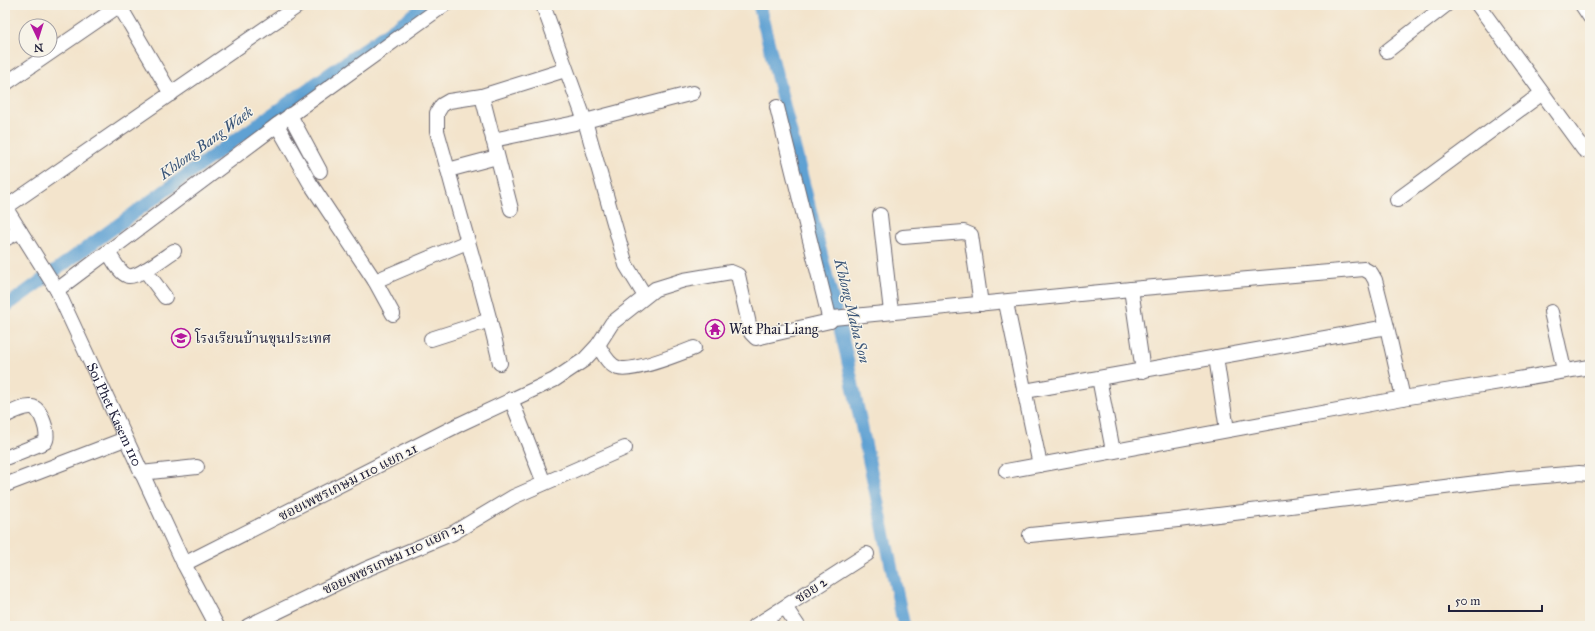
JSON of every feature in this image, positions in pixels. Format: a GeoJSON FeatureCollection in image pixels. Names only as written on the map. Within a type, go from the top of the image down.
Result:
{"type":"FeatureCollection","features":[{"type":"Feature","properties":{"kind":"street"},"geometry":{"type":"LineString","coordinates":[[5,84],[120,5],[171,94]]}},
{"type":"Feature","properties":{"kind":"street"},"geometry":{"type":"LineString","coordinates":[[5,207],[299,5]]}},
{"type":"Feature","properties":{"kind":"street"},"geometry":{"type":"LineString","coordinates":[[54,287],[108,252],[290,115],[444,5]]}},
{"type":"Feature","properties":{"kind":"street"},"geometry":{"type":"LineString","coordinates":[[542,5],[559,46],[565,70],[584,121],[626,265],[645,296]]}},
{"type":"Feature","properties":{"kind":"street"},"geometry":{"type":"LineString","coordinates":[[1387,51],[1446,5]]}},
{"type":"Feature","properties":{"kind":"street"},"geometry":{"type":"LineString","coordinates":[[1478,5],[1541,94],[1584,150]]}},
{"type":"Feature","properties":{"kind":"street"},"geometry":{"type":"LineString","coordinates":[[1582,5],[1590,17]]}},
{"type":"Feature","properties":{"kind":"street"},"geometry":{"type":"LineString","coordinates":[[500,364],[478,273],[467,242],[438,131],[437,113],[442,105],[449,102],[482,96],[565,70]]}},
{"type":"Feature","properties":{"kind":"street"},"geometry":{"type":"LineString","coordinates":[[493,140],[584,121],[693,93]]}},
{"type":"Feature","properties":{"kind":"street"},"geometry":{"type":"LineString","coordinates":[[1397,200],[1541,94]]}},
{"type":"Feature","properties":{"kind":"street"},"geometry":{"type":"LineString","coordinates":[[482,96],[511,209]]}},
{"type":"Feature","properties":{"kind":"street"},"geometry":{"type":"LineString","coordinates":[[777,107],[832,320],[891,312],[1006,303],[1131,289],[1364,269],[1371,273],[1375,280],[1403,398]]}},
{"type":"Feature","properties":{"kind":"street"},"geometry":{"type":"LineString","coordinates":[[290,115],[320,171]]}},
{"type":"Feature","properties":{"kind":"street"},"geometry":{"type":"LineString","coordinates":[[277,125],[310,183],[375,281],[393,314]]}},
{"type":"Feature","properties":{"kind":"street"},"geometry":{"type":"LineString","coordinates":[[448,170],[497,157]]}},
{"type":"Feature","properties":{"kind":"street","name":"Soi Phet Kasem 110"},"geometry":{"type":"LineString","coordinates":[[5,207],[54,287],[184,564],[217,626]]}},
{"type":"Feature","properties":{"kind":"street"},"geometry":{"type":"LineString","coordinates":[[880,215],[891,312]]}},
{"type":"Feature","properties":{"kind":"street"},"geometry":{"type":"LineString","coordinates":[[5,238],[20,231]]}},
{"type":"Feature","properties":{"kind":"street"},"geometry":{"type":"LineString","coordinates":[[903,237],[964,232],[970,235],[981,304]]}},
{"type":"Feature","properties":{"kind":"street"},"geometry":{"type":"LineString","coordinates":[[375,281],[467,242]]}},
{"type":"Feature","properties":{"kind":"street"},"geometry":{"type":"LineString","coordinates":[[108,252],[126,275],[136,274],[145,270],[174,250]]}},
{"type":"Feature","properties":{"kind":"street"},"geometry":{"type":"LineString","coordinates":[[145,270],[165,297]]}},
{"type":"Feature","properties":{"kind":"street","name":"ซอยเพชรเกษม 110 แยก 21"},"geometry":{"type":"LineString","coordinates":[[184,564],[511,399],[561,376],[584,360],[598,345],[612,323],[655,289],[684,280],[731,272],[738,274],[752,333],[756,338],[832,320]]}},
{"type":"Feature","properties":{"kind":"street"},"geometry":{"type":"LineString","coordinates":[[1131,289],[1144,371]]}},
{"type":"Feature","properties":{"kind":"street"},"geometry":{"type":"LineString","coordinates":[[1006,303],[1040,465]]}},
{"type":"Feature","properties":{"kind":"street"},"geometry":{"type":"LineString","coordinates":[[1551,312],[1564,370]]}},
{"type":"Feature","properties":{"kind":"street"},"geometry":{"type":"LineString","coordinates":[[431,339],[490,320]]}},
{"type":"Feature","properties":{"kind":"street"},"geometry":{"type":"LineString","coordinates":[[1025,391],[1387,327]]}},
{"type":"Feature","properties":{"kind":"street"},"geometry":{"type":"LineString","coordinates":[[598,345],[609,363],[619,368],[654,363],[694,348]]}},
{"type":"Feature","properties":{"kind":"street"},"geometry":{"type":"LineString","coordinates":[[1216,357],[1227,430]]}},
{"type":"Feature","properties":{"kind":"street"},"geometry":{"type":"LineString","coordinates":[[1006,471],[1403,398],[1564,370],[1590,367]]}},
{"type":"Feature","properties":{"kind":"street"},"geometry":{"type":"LineString","coordinates":[[1099,378],[1113,451]]}},
{"type":"Feature","properties":{"kind":"street"},"geometry":{"type":"LineString","coordinates":[[511,399],[544,483]]}},
{"type":"Feature","properties":{"kind":"street"},"geometry":{"type":"LineString","coordinates":[[5,416],[20,409],[33,407],[40,415],[48,434],[45,442],[5,458]]}},
{"type":"Feature","properties":{"kind":"street"},"geometry":{"type":"LineString","coordinates":[[5,485],[125,439]]}},
{"type":"Feature","properties":{"kind":"street","name":"ซอยเพชรเกษม 110 แยก 23"},"geometry":{"type":"LineString","coordinates":[[248,626],[364,570],[453,533],[513,497],[625,448]]}},
{"type":"Feature","properties":{"kind":"street"},"geometry":{"type":"LineString","coordinates":[[141,473],[197,467]]}},
{"type":"Feature","properties":{"kind":"street"},"geometry":{"type":"LineString","coordinates":[[1030,535],[1178,520],[1509,479],[1579,473],[1590,474]]}},
{"type":"Feature","properties":{"kind":"street","name":"ซอย 2"},"geometry":{"type":"LineString","coordinates":[[755,626],[867,554]]}},
{"type":"Feature","properties":{"kind":"street"},"geometry":{"type":"LineString","coordinates":[[785,607],[798,626]]}},
{"type":"Feature","properties":{"kind":"waterway","name":"Khlong Bang Waek"},"geometry":{"type":"LineString","coordinates":[[5,307],[214,155],[427,5]]}},
{"type":"Feature","properties":{"kind":"waterway","name":"Khlong Maha Son"},"geometry":{"type":"LineString","coordinates":[[759,5],[846,353],[904,626]]}},
{"type":"Feature","properties":{"kind":"place","name":"Wat Phai Liang"},"geometry":{"type":"Point","coordinates":[715,329]}},
{"type":"Feature","properties":{"kind":"place","name":"โรงเรียนบ้านขุนประเทศ"},"geometry":{"type":"Point","coordinates":[181,338]}}]}
